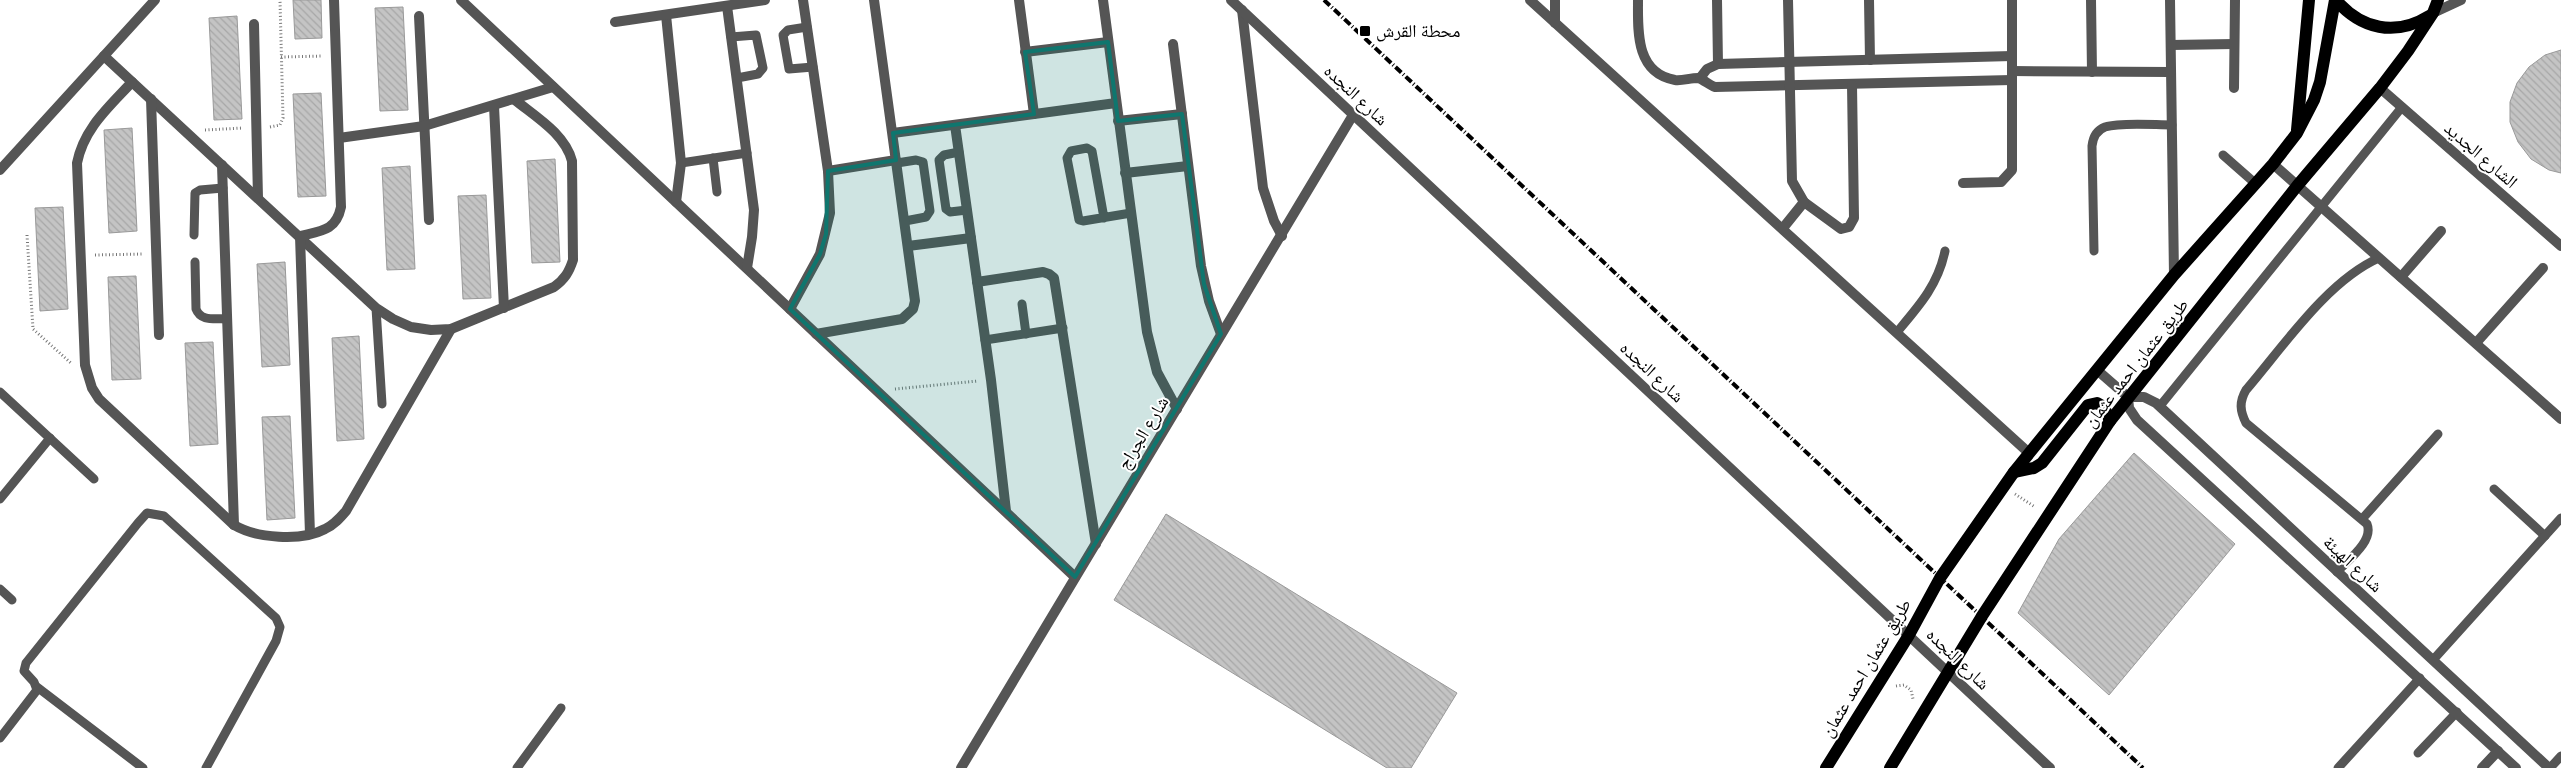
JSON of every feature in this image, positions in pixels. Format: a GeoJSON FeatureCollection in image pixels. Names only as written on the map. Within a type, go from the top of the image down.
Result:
{"type":"FeatureCollection","features":[{"type":"Feature","properties":{"kind":"main road"},"geometry":{"type":"LineString","coordinates":[[2297,133],[2309,0]]}},
{"type":"Feature","properties":{"kind":"main road"},"geometry":{"type":"LineString","coordinates":[[2336,0],[2348,13],[2363,23],[2381,28],[2399,28],[2417,23],[2433,13]]}},
{"type":"Feature","properties":{"kind":"main road","name":"طريق عثمان احمد عثمان"},"geometry":{"type":"LineString","coordinates":[[1826,768],[1909,634],[1940,578],[2014,472],[2174,275],[2256,184],[2297,133],[2314,100],[2320,82],[2336,0]]}},
{"type":"Feature","properties":{"kind":"main road","name":"طريق عثمان احمد عثمان"},"geometry":{"type":"LineString","coordinates":[[1890,768],[1947,672],[2110,421],[2297,186],[2380,88],[2433,13],[2438,0]]}},
{"type":"Feature","properties":{"kind":"main road"},"geometry":{"type":"LineString","coordinates":[[2014,472],[2034,468],[2042,463],[2088,405],[2096,404],[2104,407],[2110,421]]}},
{"type":"Feature","properties":{"kind":"street"},"geometry":{"type":"LineString","coordinates":[[0,170],[155,0]]}},
{"type":"Feature","properties":{"kind":"street"},"geometry":{"type":"LineString","coordinates":[[300,236],[327,230],[335,225],[340,216],[340,138],[334,0]]}},
{"type":"Feature","properties":{"kind":"street"},"geometry":{"type":"LineString","coordinates":[[461,0],[1075,577]]}},
{"type":"Feature","properties":{"kind":"street"},"geometry":{"type":"LineString","coordinates":[[615,22],[765,0]]}},
{"type":"Feature","properties":{"kind":"street"},"geometry":{"type":"LineString","coordinates":[[790,309],[820,254],[830,213],[828,171],[803,0]]}},
{"type":"Feature","properties":{"kind":"street"},"geometry":{"type":"LineString","coordinates":[[816,334],[902,319],[908,315],[915,301],[874,0]]}},
{"type":"Feature","properties":{"kind":"street"},"geometry":{"type":"LineString","coordinates":[[1019,0],[1034,114]]}},
{"type":"Feature","properties":{"kind":"street"},"geometry":{"type":"LineString","coordinates":[[1103,0],[1125,174],[1151,352],[1157,372],[1177,409]]}},
{"type":"Feature","properties":{"kind":"street","name":"شارع النجده"},"geometry":{"type":"LineString","coordinates":[[1231,0],[2050,768]]}},
{"type":"Feature","properties":{"kind":"street"},"geometry":{"type":"LineString","coordinates":[[1530,0],[2029,453]]}},
{"type":"Feature","properties":{"kind":"street"},"geometry":{"type":"LineString","coordinates":[[1555,0],[1555,22]]}},
{"type":"Feature","properties":{"kind":"street"},"geometry":{"type":"LineString","coordinates":[[1638,0],[1638,36],[1645,60],[1663,76],[1675,80],[1700,78],[1715,87],[1852,85],[2092,72],[2172,72]]}},
{"type":"Feature","properties":{"kind":"street"},"geometry":{"type":"LineString","coordinates":[[1717,0],[1718,64]]}},
{"type":"Feature","properties":{"kind":"street"},"geometry":{"type":"LineString","coordinates":[[1788,0],[1791,174],[1795,189],[1804,202],[1838,228],[1849,227],[1853,221],[1852,85]]}},
{"type":"Feature","properties":{"kind":"street"},"geometry":{"type":"LineString","coordinates":[[1869,0],[1870,60]]}},
{"type":"Feature","properties":{"kind":"street"},"geometry":{"type":"LineString","coordinates":[[1963,183],[2001,182],[2010,175],[2012,164],[2012,0]]}},
{"type":"Feature","properties":{"kind":"street"},"geometry":{"type":"LineString","coordinates":[[2091,0],[2092,72]]}},
{"type":"Feature","properties":{"kind":"street"},"geometry":{"type":"LineString","coordinates":[[2170,0],[2174,275]]}},
{"type":"Feature","properties":{"kind":"street"},"geometry":{"type":"LineString","coordinates":[[2234,88],[2235,0]]}},
{"type":"Feature","properties":{"kind":"street"},"geometry":{"type":"LineString","coordinates":[[2433,13],[2461,0]]}},
{"type":"Feature","properties":{"kind":"street"},"geometry":{"type":"LineString","coordinates":[[727,6],[754,210],[747,268]]}},
{"type":"Feature","properties":{"kind":"street"},"geometry":{"type":"LineString","coordinates":[[1242,10],[1263,188],[1274,221],[1282,236]]}},
{"type":"Feature","properties":{"kind":"street"},"geometry":{"type":"LineString","coordinates":[[666,15],[682,162],[676,202]]}},
{"type":"Feature","properties":{"kind":"street"},"geometry":{"type":"LineString","coordinates":[[419,16],[429,220]]}},
{"type":"Feature","properties":{"kind":"street"},"geometry":{"type":"LineString","coordinates":[[254,24],[258,198]]}},
{"type":"Feature","properties":{"kind":"street"},"geometry":{"type":"LineString","coordinates":[[1026,52],[1108,42]]}},
{"type":"Feature","properties":{"kind":"street"},"geometry":{"type":"LineString","coordinates":[[1173,44],[1204,284],[1222,334]]}},
{"type":"Feature","properties":{"kind":"street"},"geometry":{"type":"LineString","coordinates":[[2171,45],[2234,44]]}},
{"type":"Feature","properties":{"kind":"street"},"geometry":{"type":"LineString","coordinates":[[104,56],[376,308],[392,319],[411,327],[431,330],[451,329],[554,287],[570,271],[573,260],[572,161],[570,151],[560,138],[515,100]]}},
{"type":"Feature","properties":{"kind":"street"},"geometry":{"type":"LineString","coordinates":[[1700,78],[1707,69],[1718,64],[2012,56]]}},
{"type":"Feature","properties":{"kind":"street"},"geometry":{"type":"LineString","coordinates":[[132,82],[90,128],[79,151],[77,163],[85,365],[88,377],[99,399],[234,525],[246,532],[261,536],[310,534],[324,530],[336,522],[346,511],[451,329]]}},
{"type":"Feature","properties":{"kind":"street"},"geometry":{"type":"LineString","coordinates":[[340,138],[424,126],[554,87]]}},
{"type":"Feature","properties":{"kind":"street","name":"الشارع الجديد"},"geometry":{"type":"LineString","coordinates":[[2380,88],[2561,246]]}},
{"type":"Feature","properties":{"kind":"street"},"geometry":{"type":"LineString","coordinates":[[151,99],[159,335]]}},
{"type":"Feature","properties":{"kind":"street"},"geometry":{"type":"LineString","coordinates":[[893,133],[1116,103]]}},
{"type":"Feature","properties":{"kind":"street"},"geometry":{"type":"LineString","coordinates":[[494,106],[504,308]]}},
{"type":"Feature","properties":{"kind":"street"},"geometry":{"type":"LineString","coordinates":[[1118,121],[1182,114]]}},
{"type":"Feature","properties":{"kind":"street","name":"شارع الجراج"},"geometry":{"type":"LineString","coordinates":[[960,768],[1282,236],[1353,115]]}},
{"type":"Feature","properties":{"kind":"street"},"geometry":{"type":"LineString","coordinates":[[955,124],[991,380],[1006,512]]}},
{"type":"Feature","properties":{"kind":"street"},"geometry":{"type":"LineString","coordinates":[[828,171],[897,162]]}},
{"type":"Feature","properties":{"kind":"street"},"geometry":{"type":"LineString","coordinates":[[2273,164],[2561,419]]}},
{"type":"Feature","properties":{"kind":"street"},"geometry":{"type":"LineString","coordinates":[[222,165],[234,525]]}},
{"type":"Feature","properties":{"kind":"street"},"geometry":{"type":"LineString","coordinates":[[1125,174],[1188,166]]}},
{"type":"Feature","properties":{"kind":"street"},"geometry":{"type":"LineString","coordinates":[[1783,228],[1804,202]]}},
{"type":"Feature","properties":{"kind":"street"},"geometry":{"type":"LineString","coordinates":[[2401,277],[2441,231]]}},
{"type":"Feature","properties":{"kind":"street"},"geometry":{"type":"LineString","coordinates":[[300,236],[310,534]]}},
{"type":"Feature","properties":{"kind":"street"},"geometry":{"type":"LineString","coordinates":[[908,246],[971,238]]}},
{"type":"Feature","properties":{"kind":"street"},"geometry":{"type":"LineString","coordinates":[[2476,343],[2543,268]]}},
{"type":"Feature","properties":{"kind":"street"},"geometry":{"type":"LineString","coordinates":[[977,282],[1042,272],[1049,274],[1056,284],[1096,544]]}},
{"type":"Feature","properties":{"kind":"street"},"geometry":{"type":"LineString","coordinates":[[2097,370],[2128,398],[2129,408],[2137,420],[2516,768]]}},
{"type":"Feature","properties":{"kind":"street","name":"شارع الهيئة"},"geometry":{"type":"LineString","coordinates":[[2128,398],[2144,398],[2160,406],[2550,768]]}},
{"type":"Feature","properties":{"kind":"street"},"geometry":{"type":"LineString","coordinates":[[2482,768],[2498,751]]}},
{"type":"Feature","properties":{"kind":"lane"},"geometry":{"type":"LineString","coordinates":[[807,27],[786,31],[783,35],[784,43],[789,69],[813,67]]}},
{"type":"Feature","properties":{"kind":"lane"},"geometry":{"type":"LineString","coordinates":[[731,37],[756,35],[763,68],[758,74],[736,78]]}},
{"type":"Feature","properties":{"kind":"lane"},"geometry":{"type":"LineString","coordinates":[[2160,406],[2402,107]]}},
{"type":"Feature","properties":{"kind":"lane"},"geometry":{"type":"LineString","coordinates":[[2094,251],[2092,146],[2096,134],[2100,130],[2111,126],[2172,125]]}},
{"type":"Feature","properties":{"kind":"lane"},"geometry":{"type":"LineString","coordinates":[[1104,218],[1092,151],[1087,148],[1071,151],[1068,158],[1078,218],[1083,221],[1104,218],[1131,213]]}},
{"type":"Feature","properties":{"kind":"lane"},"geometry":{"type":"LineString","coordinates":[[959,152],[944,155],[940,160],[946,209],[950,212],[967,210]]}},
{"type":"Feature","properties":{"kind":"lane"},"geometry":{"type":"LineString","coordinates":[[682,162],[747,153]]}},
{"type":"Feature","properties":{"kind":"lane"},"geometry":{"type":"LineString","coordinates":[[2223,155],[2256,184]]}},
{"type":"Feature","properties":{"kind":"lane"},"geometry":{"type":"LineString","coordinates":[[713,158],[717,192]]}},
{"type":"Feature","properties":{"kind":"lane"},"geometry":{"type":"LineString","coordinates":[[897,162],[916,160],[923,162],[930,211],[926,217],[905,221]]}},
{"type":"Feature","properties":{"kind":"lane"},"geometry":{"type":"LineString","coordinates":[[194,235],[195,193],[200,190],[223,188]]}},
{"type":"Feature","properties":{"kind":"lane"},"geometry":{"type":"LineString","coordinates":[[1897,332],[1930,292],[1940,271],[1945,251]]}},
{"type":"Feature","properties":{"kind":"lane"},"geometry":{"type":"LineString","coordinates":[[2337,572],[2368,536],[2369,528],[2363,518],[2246,423],[2241,410],[2241,403],[2246,390],[2330,292],[2353,272],[2380,258]]}},
{"type":"Feature","properties":{"kind":"lane"},"geometry":{"type":"LineString","coordinates":[[195,262],[196,309],[198,315],[203,318],[227,319]]}},
{"type":"Feature","properties":{"kind":"lane"},"geometry":{"type":"LineString","coordinates":[[1022,304],[1026,334]]}},
{"type":"Feature","properties":{"kind":"lane"},"geometry":{"type":"LineString","coordinates":[[376,308],[382,404]]}},
{"type":"Feature","properties":{"kind":"lane"},"geometry":{"type":"LineString","coordinates":[[985,340],[1063,328]]}},
{"type":"Feature","properties":{"kind":"lane"},"geometry":{"type":"LineString","coordinates":[[0,392],[94,480]]}},
{"type":"Feature","properties":{"kind":"lane"},"geometry":{"type":"LineString","coordinates":[[2363,518],[2438,434]]}},
{"type":"Feature","properties":{"kind":"lane"},"geometry":{"type":"LineString","coordinates":[[0,499],[50,438]]}},
{"type":"Feature","properties":{"kind":"lane"},"geometry":{"type":"LineString","coordinates":[[2494,489],[2545,536]]}},
{"type":"Feature","properties":{"kind":"lane"},"geometry":{"type":"LineString","coordinates":[[143,768],[37,686],[24,671],[26,663],[147,513],[164,516],[276,618],[280,627],[276,641],[206,768]]}},
{"type":"Feature","properties":{"kind":"lane"},"geometry":{"type":"LineString","coordinates":[[2433,660],[2561,518]]}},
{"type":"Feature","properties":{"kind":"lane"},"geometry":{"type":"LineString","coordinates":[[0,589],[12,600]]}},
{"type":"Feature","properties":{"kind":"lane"},"geometry":{"type":"LineString","coordinates":[[2338,768],[2420,678]]}},
{"type":"Feature","properties":{"kind":"lane"},"geometry":{"type":"LineString","coordinates":[[0,738],[34,695],[37,686]]}},
{"type":"Feature","properties":{"kind":"lane"},"geometry":{"type":"LineString","coordinates":[[517,768],[561,708]]}},
{"type":"Feature","properties":{"kind":"lane"},"geometry":{"type":"LineString","coordinates":[[2418,753],[2457,712]]}},
{"type":"Feature","properties":{"kind":"lane"},"geometry":{"type":"LineString","coordinates":[[2550,768],[2561,756]]}},
{"type":"Feature","properties":{"kind":"path"},"geometry":{"type":"LineString","coordinates":[[281,57],[336,56]]}},
{"type":"Feature","properties":{"kind":"path"},"geometry":{"type":"LineString","coordinates":[[27,235],[33,329],[88,377]]}},
{"type":"Feature","properties":{"kind":"path"},"geometry":{"type":"LineString","coordinates":[[80,256],[157,253]]}},
{"type":"Feature","properties":{"kind":"path"},"geometry":{"type":"LineString","coordinates":[[876,390],[991,380]]}},
{"type":"Feature","properties":{"kind":"path"},"geometry":{"type":"LineString","coordinates":[[2004,486],[2048,516]]}},
{"type":"Feature","properties":{"kind":"path"},"geometry":{"type":"LineString","coordinates":[[1890,691],[1896,686],[1904,685],[1911,690],[1914,697],[1911,705]]}},
{"type":"Feature","properties":{"kind":"highlighted area"},"geometry":{"type":"Polygon","coordinates":[[[1108,42],[1118,121],[1182,114],[1204,284],[1221,334],[1075,577],[790,309],[820,254],[826,234],[828,171],[896,160],[893,133],[1034,114],[1025,52],[1108,42]]]}},
{"type":"Feature","properties":{"kind":"building"},"geometry":{"type":"Polygon","coordinates":[[[293,0],[321,0],[322,38],[295,39],[293,0]]]}},
{"type":"Feature","properties":{"kind":"building"},"geometry":{"type":"Polygon","coordinates":[[[403,7],[408,110],[380,111],[375,8],[403,7]]]}},
{"type":"Feature","properties":{"kind":"building"},"geometry":{"type":"Polygon","coordinates":[[[237,16],[242,119],[214,120],[209,18],[237,16]]]}},
{"type":"Feature","properties":{"kind":"building"},"geometry":{"type":"Polygon","coordinates":[[[2561,50],[2561,173],[2549,170],[2531,159],[2518,142],[2510,122],[2510,102],[2517,83],[2529,67],[2545,55],[2561,50]]]}},
{"type":"Feature","properties":{"kind":"building"},"geometry":{"type":"Polygon","coordinates":[[[321,93],[326,196],[298,197],[293,94],[321,93]]]}},
{"type":"Feature","properties":{"kind":"building"},"geometry":{"type":"Polygon","coordinates":[[[132,128],[137,231],[109,233],[104,130],[132,128]]]}},
{"type":"Feature","properties":{"kind":"building"},"geometry":{"type":"Polygon","coordinates":[[[555,159],[560,262],[532,263],[527,161],[555,159]]]}},
{"type":"Feature","properties":{"kind":"building"},"geometry":{"type":"Polygon","coordinates":[[[410,166],[415,269],[387,270],[382,168],[410,166]]]}},
{"type":"Feature","properties":{"kind":"building"},"geometry":{"type":"Polygon","coordinates":[[[486,195],[491,298],[463,299],[458,196],[486,195]]]}},
{"type":"Feature","properties":{"kind":"building"},"geometry":{"type":"Polygon","coordinates":[[[63,207],[68,309],[40,311],[35,208],[63,207]]]}},
{"type":"Feature","properties":{"kind":"building"},"geometry":{"type":"Polygon","coordinates":[[[285,262],[290,365],[262,367],[257,264],[285,262]]]}},
{"type":"Feature","properties":{"kind":"building"},"geometry":{"type":"Polygon","coordinates":[[[136,276],[141,379],[112,380],[108,277],[136,276]]]}},
{"type":"Feature","properties":{"kind":"building"},"geometry":{"type":"Polygon","coordinates":[[[359,336],[364,439],[337,441],[332,338],[359,336]]]}},
{"type":"Feature","properties":{"kind":"building"},"geometry":{"type":"Polygon","coordinates":[[[213,342],[218,444],[190,446],[185,343],[213,342]]]}},
{"type":"Feature","properties":{"kind":"building"},"geometry":{"type":"Polygon","coordinates":[[[290,416],[295,518],[267,520],[262,417],[290,416]]]}},
{"type":"Feature","properties":{"kind":"building"},"geometry":{"type":"Polygon","coordinates":[[[2134,453],[2235,544],[2109,695],[2018,613],[2059,539],[2134,453]]]}},
{"type":"Feature","properties":{"kind":"building"},"geometry":{"type":"Polygon","coordinates":[[[1166,514],[1457,693],[1411,768],[1387,768],[1114,600],[1166,514]]]}},
{"type":"Feature","properties":{"kind":"railway"},"geometry":{"type":"LineString","coordinates":[[1324,0],[2143,768]]}},
{"type":"Feature","properties":{"kind":"place","name":"محطة القرش"},"geometry":{"type":"Point","coordinates":[1365,31]}}]}
